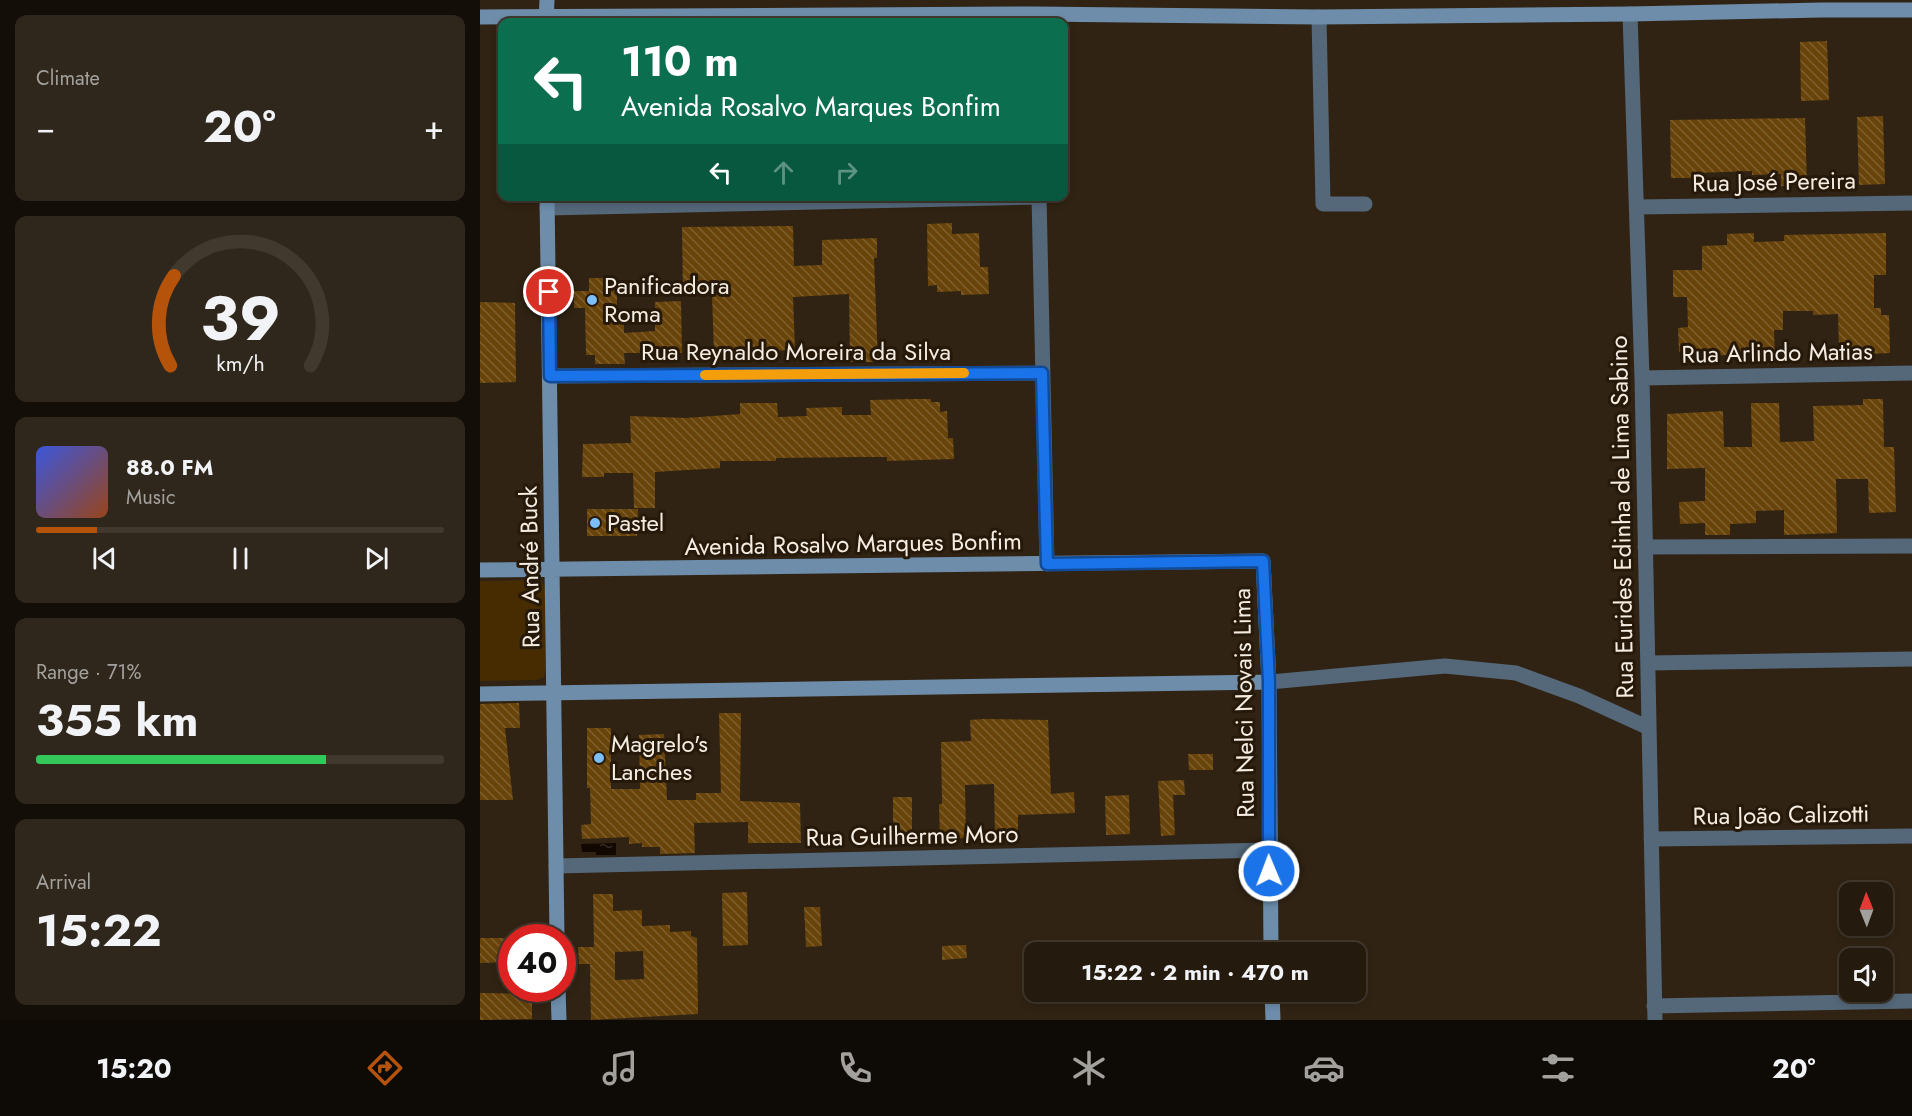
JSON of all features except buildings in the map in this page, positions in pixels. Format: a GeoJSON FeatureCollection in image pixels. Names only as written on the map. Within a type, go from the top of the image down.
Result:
{"type":"FeatureCollection","features":[{"type":"Feature","properties":{"kind":"street"},"geometry":{"type":"LineString","coordinates":[[546,18],[547,0]]}},
{"type":"Feature","properties":{"kind":"street"},"geometry":{"type":"LineString","coordinates":[[584,18],[641,15],[1034,18],[1319,17],[1630,7],[1912,10]]}},
{"type":"Feature","properties":{"kind":"street","name":"Rua Eurides Edinha de Lima Sabino"},"geometry":{"type":"LineString","coordinates":[[1630,7],[1638,207],[1654,1013]]}},
{"type":"Feature","properties":{"kind":"street"},"geometry":{"type":"LineString","coordinates":[[480,17],[502,18]]}},
{"type":"Feature","properties":{"kind":"street"},"geometry":{"type":"LineString","coordinates":[[1319,17],[1323,204],[1365,204]]}},
{"type":"Feature","properties":{"kind":"street"},"geometry":{"type":"LineString","coordinates":[[547,202],[645,201]]}},
{"type":"Feature","properties":{"kind":"street"},"geometry":{"type":"LineString","coordinates":[[1039,201],[1047,564]]}},
{"type":"Feature","properties":{"kind":"street","name":"Rua André Buck"},"geometry":{"type":"LineString","coordinates":[[547,202],[557,924]]}},
{"type":"Feature","properties":{"kind":"street","name":"Rua José Pereira"},"geometry":{"type":"LineString","coordinates":[[1638,207],[1912,203]]}},
{"type":"Feature","properties":{"kind":"street","name":"Rua Reynaldo Moreira da Silva"},"geometry":{"type":"LineString","coordinates":[[550,376],[1042,373]]}},
{"type":"Feature","properties":{"kind":"street","name":"Rua Arlindo Matias"},"geometry":{"type":"LineString","coordinates":[[1642,378],[1912,373]]}},
{"type":"Feature","properties":{"kind":"street"},"geometry":{"type":"LineString","coordinates":[[1645,547],[1912,546]]}},
{"type":"Feature","properties":{"kind":"street","name":"Avenida Rosalvo Marques Bonfim"},"geometry":{"type":"LineString","coordinates":[[480,570],[1263,561]]}},
{"type":"Feature","properties":{"kind":"street","name":"Rua Nelci Novais Lima"},"geometry":{"type":"LineString","coordinates":[[1263,561],[1269,682],[1271,942]]}},
{"type":"Feature","properties":{"kind":"street"},"geometry":{"type":"LineString","coordinates":[[1648,663],[1912,659]]}},
{"type":"Feature","properties":{"kind":"street"},"geometry":{"type":"LineString","coordinates":[[480,694],[1269,682],[1445,666],[1516,673],[1579,696],[1649,728]]}},
{"type":"Feature","properties":{"kind":"street","name":"Rua João Calizotti"},"geometry":{"type":"LineString","coordinates":[[1651,839],[1912,836]]}},
{"type":"Feature","properties":{"kind":"street","name":"Rua Guilherme Moro"},"geometry":{"type":"LineString","coordinates":[[556,866],[1269,850]]}},
{"type":"Feature","properties":{"kind":"street"},"geometry":{"type":"LineString","coordinates":[[1654,1013],[1912,1000]]}},
{"type":"Feature","properties":{"kind":"street"},"geometry":{"type":"LineString","coordinates":[[558,1002],[559,1020]]}},
{"type":"Feature","properties":{"kind":"street"},"geometry":{"type":"LineString","coordinates":[[1272,1002],[1273,1020]]}},
{"type":"Feature","properties":{"kind":"shaded area"},"geometry":{"type":"Polygon","coordinates":[[[541,580],[545,588],[544,677],[536,680],[480,681],[480,581],[541,580]]]}},
{"type":"Feature","properties":{"kind":"water"},"geometry":{"type":"Polygon","coordinates":[[[616,843],[616,855],[582,852],[581,844],[616,843]]]}},
{"type":"Feature","properties":{"kind":"slow traffic"},"geometry":{"type":"LineString","coordinates":[[705,375],[964,373]]}},
{"type":"Feature","properties":{"kind":"place","name":"Panificadora Roma"},"geometry":{"type":"Point","coordinates":[592,300]}},
{"type":"Feature","properties":{"kind":"place","name":"Pastel"},"geometry":{"type":"Point","coordinates":[595,523]}},
{"type":"Feature","properties":{"kind":"place","name":"Magrelo's Lanches"},"geometry":{"type":"Point","coordinates":[599,758]}},
{"type":"Feature","properties":{"kind":"route"},"geometry":{"type":"LineString","coordinates":[[549,292],[550,376],[1042,373],[1047,564],[1263,561],[1269,682],[1269,871]]}}]}
